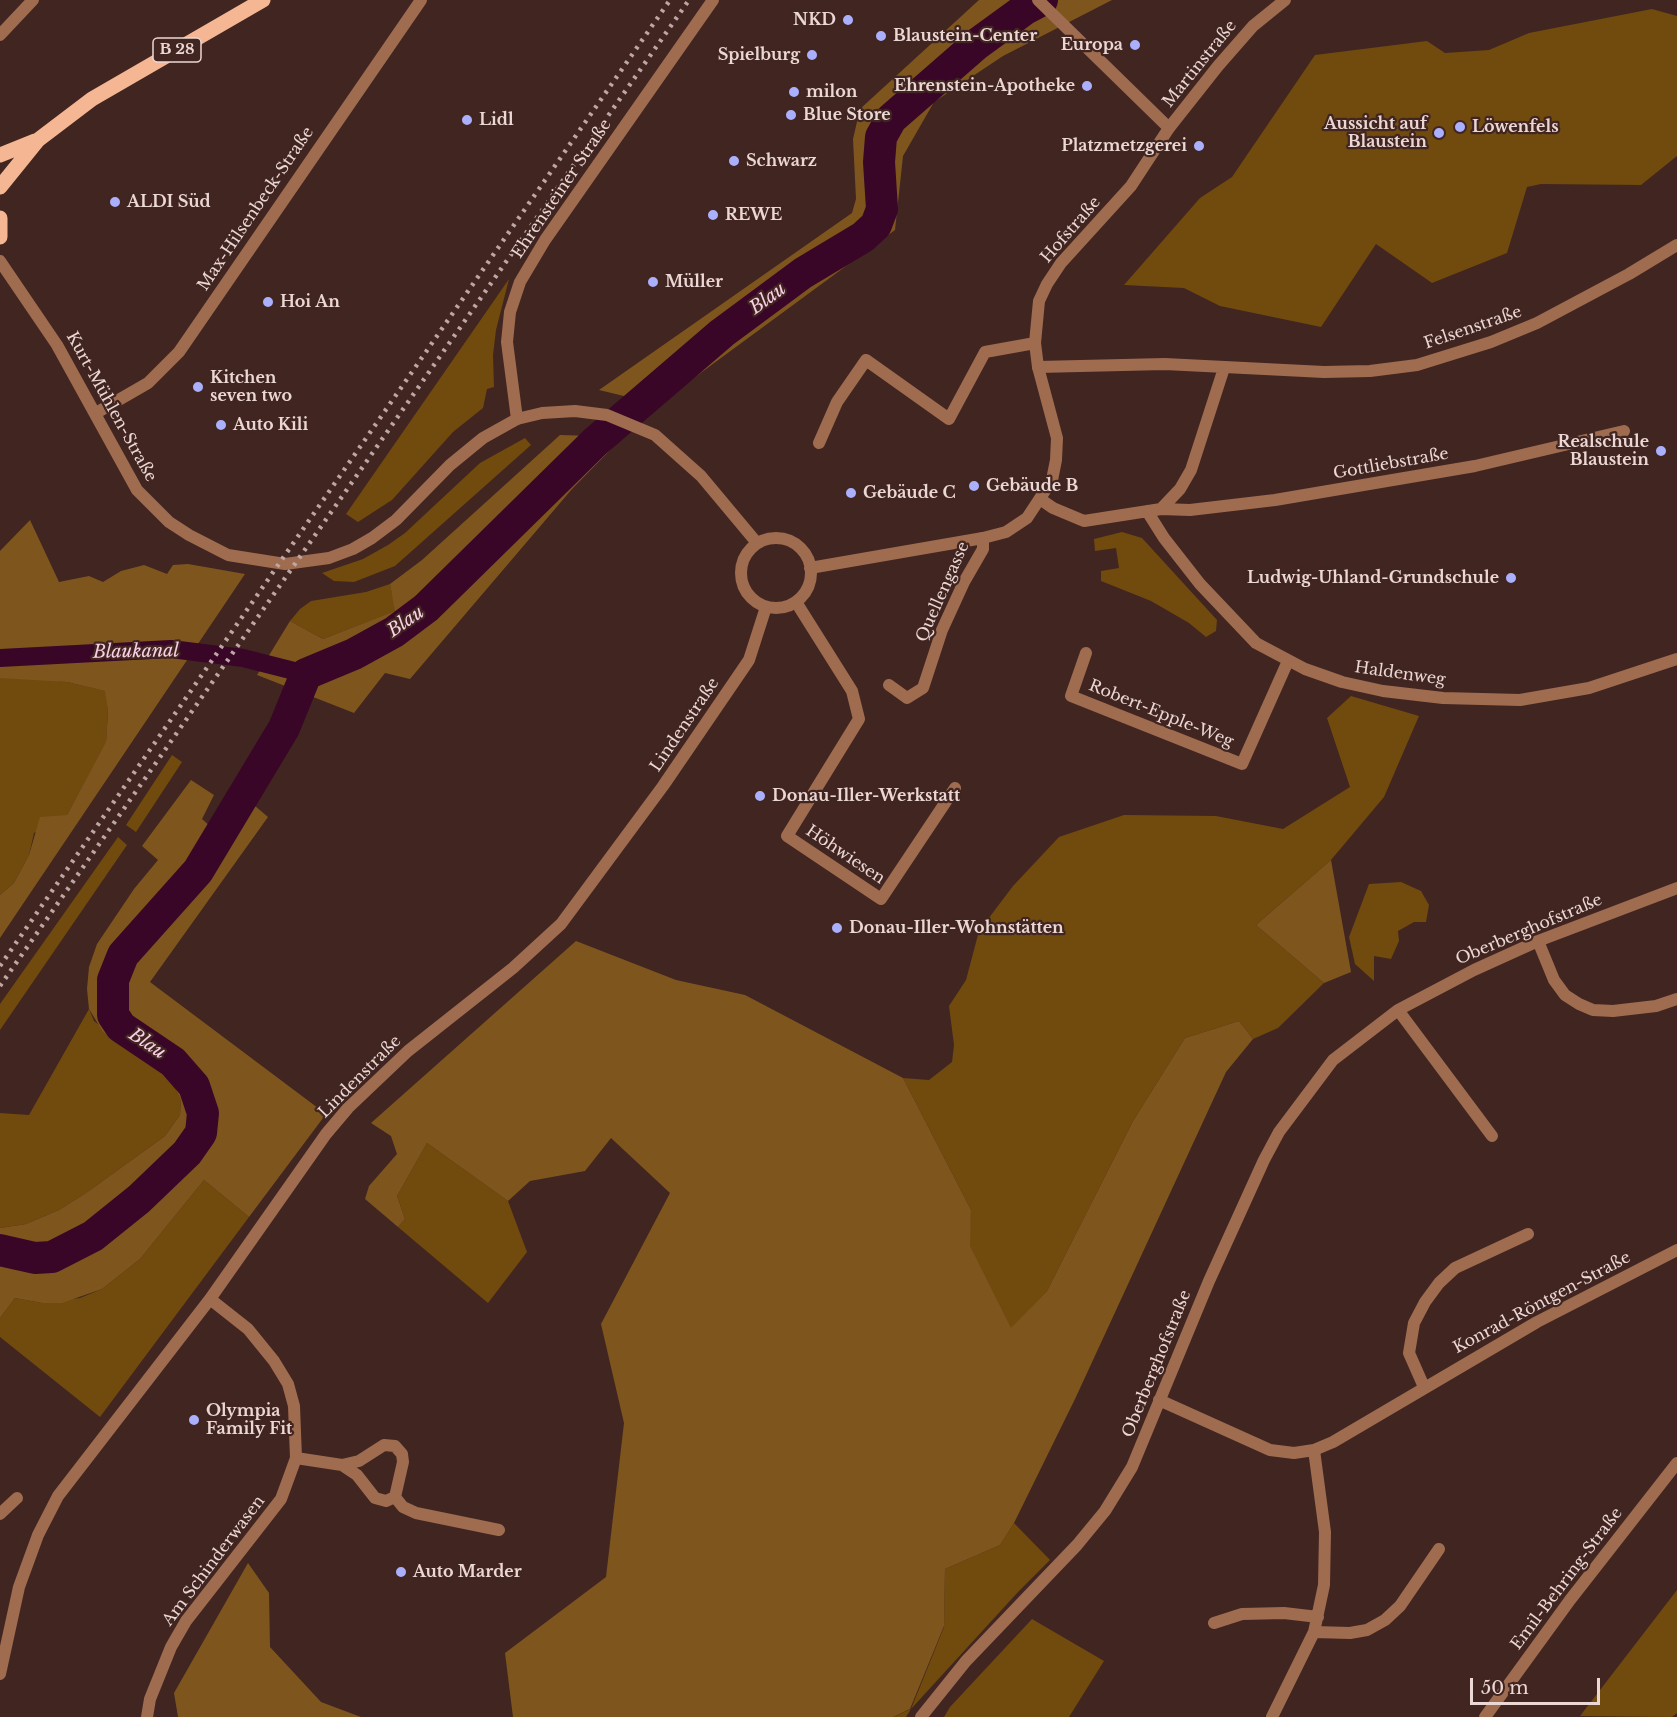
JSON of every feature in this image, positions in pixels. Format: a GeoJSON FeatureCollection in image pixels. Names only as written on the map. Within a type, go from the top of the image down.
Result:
{"type":"FeatureCollection","features":[{"type":"Feature","properties":{"kind":"main road","name":"B 28"},"geometry":{"type":"LineString","coordinates":[[0,187],[38,140],[92,99],[263,0]]}},
{"type":"Feature","properties":{"kind":"main road","name":"B 28"},"geometry":{"type":"LineString","coordinates":[[0,155],[38,140]]}},
{"type":"Feature","properties":{"kind":"main road"},"geometry":{"type":"LineString","coordinates":[[0,218],[0,237]]}},
{"type":"Feature","properties":{"kind":"street"},"geometry":{"type":"LineString","coordinates":[[0,35],[33,0]]}},
{"type":"Feature","properties":{"kind":"street","name":"Max-Hilsenbeck-Straße"},"geometry":{"type":"LineString","coordinates":[[96,413],[148,383],[179,351],[421,0]]}},
{"type":"Feature","properties":{"kind":"street","name":"Ehrensteiner Straße"},"geometry":{"type":"LineString","coordinates":[[517,419],[507,342],[510,312],[520,282],[545,240],[713,0]]}},
{"type":"Feature","properties":{"kind":"street"},"geometry":{"type":"LineString","coordinates":[[1038,0],[1169,128]]}},
{"type":"Feature","properties":{"kind":"street","name":"Martinstraße"},"geometry":{"type":"LineString","coordinates":[[1169,128],[1253,26],[1285,0]]}},
{"type":"Feature","properties":{"kind":"street","name":"Hofstraße"},"geometry":{"type":"LineString","coordinates":[[1041,499],[1052,480],[1057,438],[1038,367],[1035,343],[1039,301],[1047,284],[1061,264],[1131,186],[1169,128]]}},
{"type":"Feature","properties":{"kind":"street","name":"Felsenstraße"},"geometry":{"type":"LineString","coordinates":[[1224,368],[1370,371],[1417,365],[1454,356],[1537,323],[1629,274],[1677,245]]}},
{"type":"Feature","properties":{"kind":"street","name":"Kurt-Mühlen-Straße"},"geometry":{"type":"LineString","coordinates":[[0,261],[38,314],[96,413],[125,472],[153,508],[189,535],[228,555],[285,564],[329,558],[353,549],[396,520],[467,450],[483,438],[517,419],[542,413],[575,411],[607,415],[655,435],[701,476],[757,543]]}},
{"type":"Feature","properties":{"kind":"street"},"geometry":{"type":"LineString","coordinates":[[819,443],[837,402],[866,360],[949,419],[985,352],[1035,343]]}},
{"type":"Feature","properties":{"kind":"street"},"geometry":{"type":"LineString","coordinates":[[810,568],[983,538],[1016,526],[1027,518],[1041,499],[1053,508],[1084,521],[1161,509],[1180,489],[1191,470],[1224,368],[1165,364],[1038,367]]}},
{"type":"Feature","properties":{"kind":"street","name":"Gottliebstraße"},"geometry":{"type":"LineString","coordinates":[[1161,509],[1191,510],[1378,484],[1475,466],[1624,432]]}},
{"type":"Feature","properties":{"kind":"street","name":"Haldenweg"},"geometry":{"type":"LineString","coordinates":[[1147,511],[1164,538],[1256,643],[1288,661],[1342,682],[1383,691],[1443,698],[1520,700],[1589,688],[1677,659]]}},
{"type":"Feature","properties":{"kind":"street"},"geometry":{"type":"LineString","coordinates":[[768,538],[791,541],[807,557],[810,568],[807,587],[796,602],[777,608],[766,607],[756,602],[742,584],[742,561],[757,543],[768,538]]}},
{"type":"Feature","properties":{"kind":"street","name":"Quellengasse"},"geometry":{"type":"LineString","coordinates":[[889,685],[907,698],[923,688],[942,630],[964,582],[983,549],[983,538]]}},
{"type":"Feature","properties":{"kind":"street","name":"Höhwiesen"},"geometry":{"type":"LineString","coordinates":[[796,602],[852,691],[859,719],[787,836],[880,899],[955,788]]}},
{"type":"Feature","properties":{"kind":"street","name":"Lindenstraße"},"geometry":{"type":"LineString","coordinates":[[0,1674],[19,1587],[38,1535],[58,1496],[210,1299],[326,1134],[348,1108],[408,1051],[513,968],[561,924],[663,786],[749,660],[766,607]]}},
{"type":"Feature","properties":{"kind":"street","name":"Robert-Epple-Weg"},"geometry":{"type":"LineString","coordinates":[[1086,653],[1071,696],[1242,764],[1288,661]]}},
{"type":"Feature","properties":{"kind":"street","name":"Oberberghofstraße"},"geometry":{"type":"LineString","coordinates":[[921,1717],[955,1674],[1077,1545],[1105,1511],[1132,1467],[1247,1194],[1279,1132],[1333,1060],[1398,1010],[1538,941],[1677,888]]}},
{"type":"Feature","properties":{"kind":"street"},"geometry":{"type":"LineString","coordinates":[[1538,941],[1554,980],[1565,995],[1593,1010],[1612,1011],[1656,1006],[1677,999]]}},
{"type":"Feature","properties":{"kind":"street"},"geometry":{"type":"LineString","coordinates":[[1398,1010],[1492,1136]]}},
{"type":"Feature","properties":{"kind":"street"},"geometry":{"type":"LineString","coordinates":[[1424,1387],[1409,1353],[1414,1323],[1425,1302],[1439,1283],[1455,1268],[1528,1234]]}},
{"type":"Feature","properties":{"kind":"street","name":"Konrad-Röntgen-Straße"},"geometry":{"type":"LineString","coordinates":[[1159,1400],[1270,1450],[1294,1453],[1314,1450],[1333,1442],[1537,1322],[1677,1250]]}},
{"type":"Feature","properties":{"kind":"street","name":"Am Schinderwasen"},"geometry":{"type":"LineString","coordinates":[[147,1717],[150,1699],[171,1647],[186,1622],[281,1499],[296,1458],[294,1406],[288,1384],[274,1361],[248,1329],[210,1299]]}},
{"type":"Feature","properties":{"kind":"street"},"geometry":{"type":"LineString","coordinates":[[296,1458],[342,1465],[359,1461],[371,1451],[384,1445],[395,1446],[402,1454],[403,1462],[395,1497]]}},
{"type":"Feature","properties":{"kind":"street"},"geometry":{"type":"LineString","coordinates":[[1272,1717],[1314,1632],[1324,1585],[1325,1532],[1314,1450]]}},
{"type":"Feature","properties":{"kind":"street","name":"Emil-Behring-Straße"},"geometry":{"type":"LineString","coordinates":[[1485,1717],[1570,1600],[1677,1463]]}},
{"type":"Feature","properties":{"kind":"street"},"geometry":{"type":"LineString","coordinates":[[342,1465],[357,1474],[375,1498],[386,1501],[395,1497]]}},
{"type":"Feature","properties":{"kind":"street"},"geometry":{"type":"LineString","coordinates":[[395,1497],[403,1507],[416,1513],[499,1530]]}},
{"type":"Feature","properties":{"kind":"street"},"geometry":{"type":"LineString","coordinates":[[0,1514],[17,1498]]}},
{"type":"Feature","properties":{"kind":"street"},"geometry":{"type":"LineString","coordinates":[[1314,1632],[1350,1633],[1367,1630],[1385,1620],[1400,1606],[1439,1549]]}},
{"type":"Feature","properties":{"kind":"street"},"geometry":{"type":"LineString","coordinates":[[1214,1623],[1242,1614],[1284,1613],[1318,1617]]}},
{"type":"Feature","properties":{"kind":"shaded area"},"geometry":{"type":"Polygon","coordinates":[[[979,0],[1112,0],[1003,56],[934,102],[903,156],[895,230],[653,408],[628,397],[599,390],[852,213],[856,199],[853,139],[860,109],[979,0]]]}},
{"type":"Feature","properties":{"kind":"shaded area"},"geometry":{"type":"Polygon","coordinates":[[[1652,9],[1677,16],[1677,156],[1641,185],[1541,184],[1527,187],[1507,253],[1432,283],[1376,244],[1321,327],[1220,306],[1184,288],[1124,285],[1200,198],[1232,177],[1315,55],[1427,41],[1445,53],[1489,50],[1529,33],[1652,9]]]}},
{"type":"Feature","properties":{"kind":"shaded area"},"geometry":{"type":"Polygon","coordinates":[[[509,279],[496,330],[493,355],[494,387],[487,389],[483,408],[453,432],[392,500],[358,522],[346,514],[509,279]]]}},
{"type":"Feature","properties":{"kind":"shaded area"},"geometry":{"type":"Polygon","coordinates":[[[560,435],[623,437],[572,489],[410,679],[385,673],[354,713],[257,675],[290,621],[323,639],[395,611],[390,584],[422,560],[560,435]]]}},
{"type":"Feature","properties":{"kind":"shaded area"},"geometry":{"type":"Polygon","coordinates":[[[525,438],[531,445],[395,566],[354,582],[334,581],[322,573],[363,559],[388,545],[405,533],[480,463],[525,438]]]}},
{"type":"Feature","properties":{"kind":"shaded area"},"geometry":{"type":"Polygon","coordinates":[[[30,520],[59,582],[89,576],[103,582],[121,571],[144,565],[167,574],[173,565],[188,564],[245,574],[0,938],[0,895],[14,883],[29,855],[40,817],[67,815],[106,742],[108,711],[105,691],[67,682],[0,678],[0,551],[30,520]]]}},
{"type":"Feature","properties":{"kind":"shaded area"},"geometry":{"type":"Polygon","coordinates":[[[1122,532],[1142,538],[1217,620],[1216,631],[1206,637],[1189,623],[1151,601],[1101,581],[1101,571],[1119,568],[1116,548],[1095,551],[1094,539],[1122,532]]]}},
{"type":"Feature","properties":{"kind":"shaded area"},"geometry":{"type":"Polygon","coordinates":[[[390,584],[396,611],[323,639],[290,621],[311,601],[366,592],[390,584]]]}},
{"type":"Feature","properties":{"kind":"shaded area"},"geometry":{"type":"Polygon","coordinates":[[[17,677],[67,682],[106,691],[108,711],[106,743],[67,815],[34,833],[29,855],[14,883],[0,895],[0,678],[17,677]]]}},
{"type":"Feature","properties":{"kind":"shaded area"},"geometry":{"type":"Polygon","coordinates":[[[1351,696],[1419,716],[1384,797],[1331,860],[1256,925],[1324,983],[1278,1028],[1253,1039],[1239,1021],[1185,1038],[1133,1121],[1047,1291],[1011,1329],[969,1246],[971,1210],[903,1078],[929,1080],[952,1062],[954,1045],[949,1006],[966,980],[979,931],[1013,886],[1059,837],[1124,815],[1216,816],[1283,829],[1350,787],[1327,718],[1351,696]]]}},
{"type":"Feature","properties":{"kind":"shaded area"},"geometry":{"type":"Polygon","coordinates":[[[172,755],[182,762],[136,832],[126,825],[172,755]]]}},
{"type":"Feature","properties":{"kind":"shaded area"},"geometry":{"type":"Polygon","coordinates":[[[191,780],[214,795],[202,819],[212,828],[235,789],[268,817],[150,982],[326,1114],[249,1217],[204,1180],[140,1259],[102,1289],[62,1303],[42,1303],[15,1298],[0,1318],[0,1228],[26,1224],[59,1210],[165,1136],[180,1115],[181,1100],[170,1079],[158,1067],[103,1032],[89,1009],[87,989],[89,967],[97,944],[134,889],[158,860],[142,846],[191,780]]]}},
{"type":"Feature","properties":{"kind":"shaded area"},"geometry":{"type":"Polygon","coordinates":[[[118,837],[127,845],[0,1030],[0,1004],[118,837]]]}},
{"type":"Feature","properties":{"kind":"shaded area"},"geometry":{"type":"Polygon","coordinates":[[[1331,860],[1351,972],[1324,983],[1256,925],[1331,860]]]}},
{"type":"Feature","properties":{"kind":"shaded area"},"geometry":{"type":"Polygon","coordinates":[[[1401,882],[1421,891],[1429,905],[1426,922],[1414,922],[1398,931],[1399,941],[1391,959],[1374,956],[1374,981],[1355,964],[1349,937],[1369,884],[1401,882]]]}},
{"type":"Feature","properties":{"kind":"shaded area"},"geometry":{"type":"Polygon","coordinates":[[[576,941],[676,980],[745,995],[903,1078],[971,1210],[970,1246],[1011,1328],[1047,1291],[1133,1121],[1185,1038],[1239,1021],[1253,1039],[1226,1072],[1075,1399],[1014,1523],[1000,1545],[945,1569],[944,1626],[910,1709],[893,1717],[513,1717],[505,1653],[606,1577],[624,1423],[601,1324],[670,1193],[611,1138],[585,1171],[530,1181],[508,1201],[427,1143],[397,1196],[405,1219],[398,1227],[365,1199],[369,1186],[397,1154],[391,1136],[371,1123],[576,941]]]}},
{"type":"Feature","properties":{"kind":"shaded area"},"geometry":{"type":"Polygon","coordinates":[[[89,1009],[94,1021],[170,1079],[181,1100],[180,1115],[165,1136],[59,1210],[26,1224],[0,1228],[0,1113],[29,1115],[89,1009]]]}},
{"type":"Feature","properties":{"kind":"shaded area"},"geometry":{"type":"Polygon","coordinates":[[[427,1143],[508,1201],[527,1252],[488,1303],[398,1227],[405,1219],[397,1196],[427,1143]]]}},
{"type":"Feature","properties":{"kind":"shaded area"},"geometry":{"type":"Polygon","coordinates":[[[204,1180],[249,1217],[100,1417],[0,1337],[0,1318],[15,1298],[42,1303],[80,1298],[102,1289],[140,1259],[204,1180]]]}},
{"type":"Feature","properties":{"kind":"shaded area"},"geometry":{"type":"Polygon","coordinates":[[[1014,1523],[1050,1560],[911,1709],[944,1627],[945,1569],[1000,1545],[1014,1523]]]}},
{"type":"Feature","properties":{"kind":"shaded area"},"geometry":{"type":"Polygon","coordinates":[[[248,1563],[269,1593],[270,1647],[321,1702],[361,1717],[178,1717],[174,1693],[248,1563]]]}},
{"type":"Feature","properties":{"kind":"shaded area"},"geometry":{"type":"Polygon","coordinates":[[[1677,1590],[1677,1713],[1672,1717],[1580,1716],[1677,1590]]]}},
{"type":"Feature","properties":{"kind":"shaded area"},"geometry":{"type":"Polygon","coordinates":[[[1032,1619],[1104,1661],[1069,1717],[944,1717],[950,1707],[1032,1619]]]}},
{"type":"Feature","properties":{"kind":"shaded area"},"geometry":{"type":"Polygon","coordinates":[[[911,1709],[906,1717],[893,1717],[911,1709]]]}},
{"type":"Feature","properties":{"kind":"waterway","name":"Blau"},"geometry":{"type":"LineString","coordinates":[[0,1250],[35,1258],[52,1257],[93,1236],[139,1199],[187,1153],[201,1133],[203,1113],[194,1086],[173,1062],[121,1027],[113,1015],[113,980],[123,955],[198,871],[284,728],[306,674],[354,654],[394,632],[426,608],[595,442],[722,333],[803,273],[863,237],[876,225],[882,209],[879,162],[881,137],[891,119],[977,44],[1025,9],[1042,0]]}},
{"type":"Feature","properties":{"kind":"waterway","name":"Blaukanal"},"geometry":{"type":"LineString","coordinates":[[0,658],[171,649],[243,658],[306,674]]}},
{"type":"Feature","properties":{"kind":"railway"},"geometry":{"type":"LineString","coordinates":[[0,966],[670,0]]}},
{"type":"Feature","properties":{"kind":"railway"},"geometry":{"type":"LineString","coordinates":[[0,986],[689,0]]}},
{"type":"Feature","properties":{"kind":"place","name":"NKD"},"geometry":{"type":"Point","coordinates":[848,20]}},
{"type":"Feature","properties":{"kind":"place","name":"Blaustein-Center"},"geometry":{"type":"Point","coordinates":[881,36]}},
{"type":"Feature","properties":{"kind":"place","name":"Europa"},"geometry":{"type":"Point","coordinates":[1135,45]}},
{"type":"Feature","properties":{"kind":"place","name":"Spielburg"},"geometry":{"type":"Point","coordinates":[812,55]}},
{"type":"Feature","properties":{"kind":"place","name":"Ehrenstein-Apotheke"},"geometry":{"type":"Point","coordinates":[1087,86]}},
{"type":"Feature","properties":{"kind":"place","name":"milon"},"geometry":{"type":"Point","coordinates":[794,92]}},
{"type":"Feature","properties":{"kind":"place","name":"Blue Store"},"geometry":{"type":"Point","coordinates":[791,115]}},
{"type":"Feature","properties":{"kind":"place","name":"Lidl"},"geometry":{"type":"Point","coordinates":[467,120]}},
{"type":"Feature","properties":{"kind":"place","name":"Löwenfels"},"geometry":{"type":"Point","coordinates":[1460,127]}},
{"type":"Feature","properties":{"kind":"place","name":"Aussicht auf Blaustein"},"geometry":{"type":"Point","coordinates":[1439,133]}},
{"type":"Feature","properties":{"kind":"place","name":"Platzmetzgerei"},"geometry":{"type":"Point","coordinates":[1199,146]}},
{"type":"Feature","properties":{"kind":"place","name":"Schwarz"},"geometry":{"type":"Point","coordinates":[734,161]}},
{"type":"Feature","properties":{"kind":"place","name":"ALDI Süd"},"geometry":{"type":"Point","coordinates":[115,202]}},
{"type":"Feature","properties":{"kind":"place","name":"REWE"},"geometry":{"type":"Point","coordinates":[713,215]}},
{"type":"Feature","properties":{"kind":"place","name":"Müller"},"geometry":{"type":"Point","coordinates":[653,282]}},
{"type":"Feature","properties":{"kind":"place","name":"Hoi An"},"geometry":{"type":"Point","coordinates":[268,302]}},
{"type":"Feature","properties":{"kind":"place","name":"Kitchen seven two"},"geometry":{"type":"Point","coordinates":[198,387]}},
{"type":"Feature","properties":{"kind":"place","name":"Auto Kili"},"geometry":{"type":"Point","coordinates":[221,425]}},
{"type":"Feature","properties":{"kind":"place","name":"Realschule Blaustein"},"geometry":{"type":"Point","coordinates":[1661,451]}},
{"type":"Feature","properties":{"kind":"place","name":"Gebäude B"},"geometry":{"type":"Point","coordinates":[974,486]}},
{"type":"Feature","properties":{"kind":"place","name":"Gebäude C"},"geometry":{"type":"Point","coordinates":[851,493]}},
{"type":"Feature","properties":{"kind":"place","name":"Ludwig-Uhland-Grundschule"},"geometry":{"type":"Point","coordinates":[1511,578]}},
{"type":"Feature","properties":{"kind":"place","name":"Donau-Iller-Werkstatt"},"geometry":{"type":"Point","coordinates":[760,796]}},
{"type":"Feature","properties":{"kind":"place","name":"Donau-Iller-Wohnstätten"},"geometry":{"type":"Point","coordinates":[837,928]}},
{"type":"Feature","properties":{"kind":"place","name":"Olympia Family Fit"},"geometry":{"type":"Point","coordinates":[194,1420]}},
{"type":"Feature","properties":{"kind":"place","name":"Auto Marder"},"geometry":{"type":"Point","coordinates":[401,1572]}}]}
